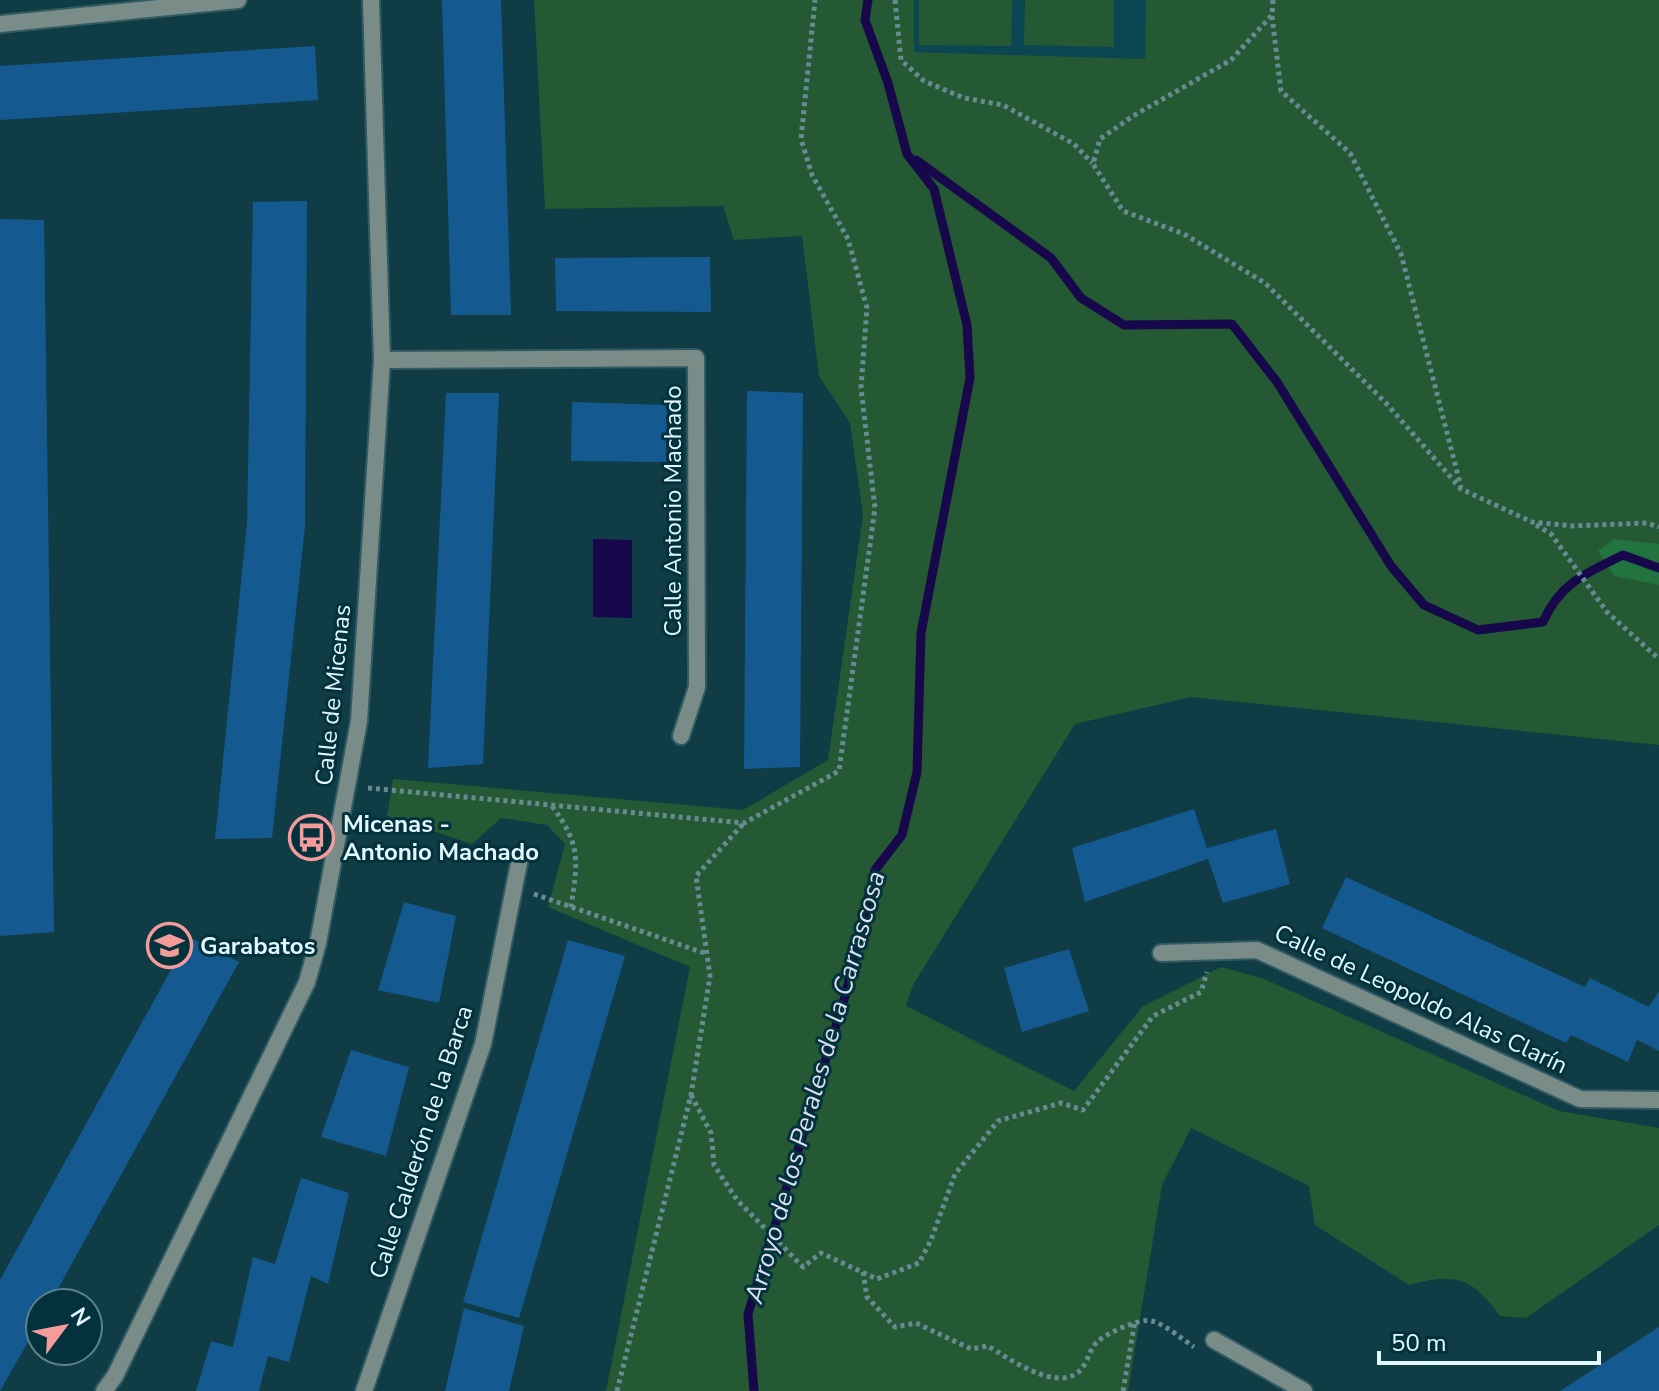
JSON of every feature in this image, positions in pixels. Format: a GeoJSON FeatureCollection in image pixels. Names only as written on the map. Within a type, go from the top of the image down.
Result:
{"type":"FeatureCollection","features":[{"type":"Feature","properties":{"kind":"street"},"geometry":{"type":"LineString","coordinates":[[0,24],[238,0]]}},
{"type":"Feature","properties":{"kind":"street","name":"Calle de Micenas"},"geometry":{"type":"LineString","coordinates":[[104,1391],[122,1362],[307,982],[318,943],[349,786],[359,721],[382,360],[371,0]]}},
{"type":"Feature","properties":{"kind":"street","name":"Calle Antonio Machado"},"geometry":{"type":"LineString","coordinates":[[382,360],[696,358],[697,687],[681,736]]}},
{"type":"Feature","properties":{"kind":"street","name":"Calle Calderón de la Barca"},"geometry":{"type":"LineString","coordinates":[[364,1391],[483,1044],[520,858]]}},
{"type":"Feature","properties":{"kind":"street","name":"Calle de Leopoldo Alas Clarín"},"geometry":{"type":"LineString","coordinates":[[1161,953],[1257,950],[1580,1099],[1659,1100]]}},
{"type":"Feature","properties":{"kind":"street"},"geometry":{"type":"LineString","coordinates":[[1214,1340],[1304,1391]]}},
{"type":"Feature","properties":{"kind":"path"},"geometry":{"type":"LineString","coordinates":[[617,1391],[691,1095],[710,976],[696,876],[744,823],[839,771],[875,508],[861,388],[867,308],[848,239],[812,175],[801,139],[815,0]]}},
{"type":"Feature","properties":{"kind":"path"},"geometry":{"type":"LineString","coordinates":[[895,0],[901,60],[924,81],[964,98],[1003,105],[1074,144],[1093,164],[1123,211],[1184,234],[1265,283],[1386,403],[1461,489],[1551,534],[1607,612],[1659,659]]}},
{"type":"Feature","properties":{"kind":"path"},"geometry":{"type":"LineString","coordinates":[[1273,0],[1281,91],[1350,153],[1401,254],[1461,489]]}},
{"type":"Feature","properties":{"kind":"path"},"geometry":{"type":"LineString","coordinates":[[1093,164],[1100,139],[1133,116],[1231,60],[1272,15]]}},
{"type":"Feature","properties":{"kind":"path"},"geometry":{"type":"LineString","coordinates":[[1532,522],[1573,526],[1647,523],[1659,527]]}},
{"type":"Feature","properties":{"kind":"path"},"geometry":{"type":"LineString","coordinates":[[349,786],[744,823]]}},
{"type":"Feature","properties":{"kind":"path"},"geometry":{"type":"LineString","coordinates":[[552,805],[572,833],[576,875],[571,907]]}},
{"type":"Feature","properties":{"kind":"path"},"geometry":{"type":"LineString","coordinates":[[514,887],[707,954]]}},
{"type":"Feature","properties":{"kind":"path"},"geometry":{"type":"LineString","coordinates":[[691,1095],[711,1133],[714,1165],[737,1200],[790,1255],[803,1267],[821,1253],[877,1279],[919,1263],[931,1240],[955,1174],[998,1121],[1061,1103],[1083,1110],[1153,1016],[1201,992],[1213,951]]}},
{"type":"Feature","properties":{"kind":"path"},"geometry":{"type":"LineString","coordinates":[[863,1271],[867,1297],[895,1327],[916,1323],[971,1349],[988,1346],[1025,1370],[1058,1379],[1075,1375],[1088,1361],[1096,1343],[1135,1320],[1152,1321],[1194,1347],[1214,1340]]}},
{"type":"Feature","properties":{"kind":"path"},"geometry":{"type":"LineString","coordinates":[[1123,1391],[1135,1320]]}},
{"type":"Feature","properties":{"kind":"shaded area"},"geometry":{"type":"Polygon","coordinates":[[[913,0],[1146,0],[1146,59],[914,52],[913,0]]]}},
{"type":"Feature","properties":{"kind":"shaded area"},"geometry":{"type":"Polygon","coordinates":[[[593,539],[632,540],[632,618],[593,617],[593,539]]]}},
{"type":"Feature","properties":{"kind":"green space"},"geometry":{"type":"Polygon","coordinates":[[[534,0],[914,0],[914,52],[1145,59],[1146,0],[1659,0],[1659,745],[1191,697],[1075,724],[913,985],[906,1006],[1074,1091],[1143,1006],[1221,967],[1262,978],[1559,1111],[1659,1128],[1659,1225],[1526,1318],[1500,1316],[1481,1293],[1462,1281],[1439,1279],[1409,1285],[1315,1225],[1309,1186],[1191,1128],[1162,1185],[1128,1391],[606,1391],[690,967],[548,907],[565,844],[547,825],[501,818],[472,844],[387,816],[393,779],[743,810],[828,760],[863,515],[850,423],[819,376],[802,236],[734,240],[723,206],[545,209],[534,0]]]}},
{"type":"Feature","properties":{"kind":"green space"},"geometry":{"type":"Polygon","coordinates":[[[919,0],[1012,0],[1011,46],[919,45],[919,0]]]}},
{"type":"Feature","properties":{"kind":"green space"},"geometry":{"type":"Polygon","coordinates":[[[1025,0],[1114,0],[1114,47],[1024,45],[1025,0]]]}},
{"type":"Feature","properties":{"kind":"green space"},"geometry":{"type":"Polygon","coordinates":[[[1614,539],[1659,544],[1659,585],[1614,576],[1598,551],[1614,539]]]}},
{"type":"Feature","properties":{"kind":"building"},"geometry":{"type":"Polygon","coordinates":[[[442,0],[501,0],[511,315],[451,315],[442,0]]]}},
{"type":"Feature","properties":{"kind":"building"},"geometry":{"type":"Polygon","coordinates":[[[315,46],[318,100],[0,120],[0,66],[315,46]]]}},
{"type":"Feature","properties":{"kind":"building"},"geometry":{"type":"Polygon","coordinates":[[[307,201],[305,526],[272,838],[215,839],[247,523],[253,202],[307,201]]]}},
{"type":"Feature","properties":{"kind":"building"},"geometry":{"type":"Polygon","coordinates":[[[0,219],[44,220],[54,932],[0,936],[0,219]]]}},
{"type":"Feature","properties":{"kind":"building"},"geometry":{"type":"Polygon","coordinates":[[[710,257],[711,312],[556,311],[555,258],[710,257]]]}},
{"type":"Feature","properties":{"kind":"building"},"geometry":{"type":"Polygon","coordinates":[[[747,391],[803,393],[800,767],[744,769],[747,391]]]}},
{"type":"Feature","properties":{"kind":"building"},"geometry":{"type":"Polygon","coordinates":[[[446,393],[499,393],[483,764],[428,768],[446,393]]]}},
{"type":"Feature","properties":{"kind":"building"},"geometry":{"type":"Polygon","coordinates":[[[572,402],[667,405],[666,462],[571,461],[572,402]]]}},
{"type":"Feature","properties":{"kind":"building"},"geometry":{"type":"Polygon","coordinates":[[[1194,809],[1207,848],[1276,829],[1290,884],[1223,903],[1208,859],[1085,902],[1072,848],[1194,809]]]}},
{"type":"Feature","properties":{"kind":"building"},"geometry":{"type":"Polygon","coordinates":[[[1346,877],[1585,987],[1590,978],[1649,1007],[1659,991],[1659,1051],[1637,1040],[1628,1062],[1571,1035],[1566,1043],[1322,928],[1346,877]]]}},
{"type":"Feature","properties":{"kind":"building"},"geometry":{"type":"Polygon","coordinates":[[[404,902],[456,916],[439,1003],[378,990],[404,902]]]}},
{"type":"Feature","properties":{"kind":"building"},"geometry":{"type":"Polygon","coordinates":[[[189,937],[239,962],[59,1287],[24,1287],[24,1349],[0,1391],[0,1280],[189,937]]]}},
{"type":"Feature","properties":{"kind":"building"},"geometry":{"type":"Polygon","coordinates":[[[568,940],[625,956],[519,1318],[463,1302],[568,940]]]}},
{"type":"Feature","properties":{"kind":"building"},"geometry":{"type":"Polygon","coordinates":[[[1069,949],[1089,1011],[1022,1032],[1004,968],[1069,949]]]}},
{"type":"Feature","properties":{"kind":"building"},"geometry":{"type":"Polygon","coordinates":[[[351,1050],[409,1067],[386,1156],[321,1137],[351,1050]]]}},
{"type":"Feature","properties":{"kind":"building"},"geometry":{"type":"Polygon","coordinates":[[[301,1178],[349,1193],[328,1284],[311,1276],[289,1362],[268,1356],[259,1391],[196,1391],[211,1341],[233,1347],[253,1257],[275,1264],[301,1178]]]}},
{"type":"Feature","properties":{"kind":"building"},"geometry":{"type":"Polygon","coordinates":[[[464,1308],[524,1326],[509,1391],[445,1391],[464,1308]]]}},
{"type":"Feature","properties":{"kind":"building"},"geometry":{"type":"Polygon","coordinates":[[[1659,1327],[1659,1391],[1560,1391],[1659,1327]]]}},
{"type":"Feature","properties":{"kind":"waterway","name":"Arroyo de los Perales de la Carrascosa"},"geometry":{"type":"LineString","coordinates":[[754,1391],[748,1314],[846,993],[875,870],[902,835],[917,772],[921,633],[970,378],[967,325],[934,189],[907,154],[888,83],[865,20],[868,0]]}},
{"type":"Feature","properties":{"kind":"waterway"},"geometry":{"type":"LineString","coordinates":[[916,160],[1051,258],[1081,298],[1124,325],[1232,324],[1277,382],[1391,566],[1424,605],[1478,630],[1543,622],[1566,588],[1623,555],[1659,568]]}},
{"type":"Feature","properties":{"kind":"place","name":"Micenas - Antonio Machado"},"geometry":{"type":"Point","coordinates":[312,838]}},
{"type":"Feature","properties":{"kind":"place","name":"Garabatos"},"geometry":{"type":"Point","coordinates":[169,946]}}]}
